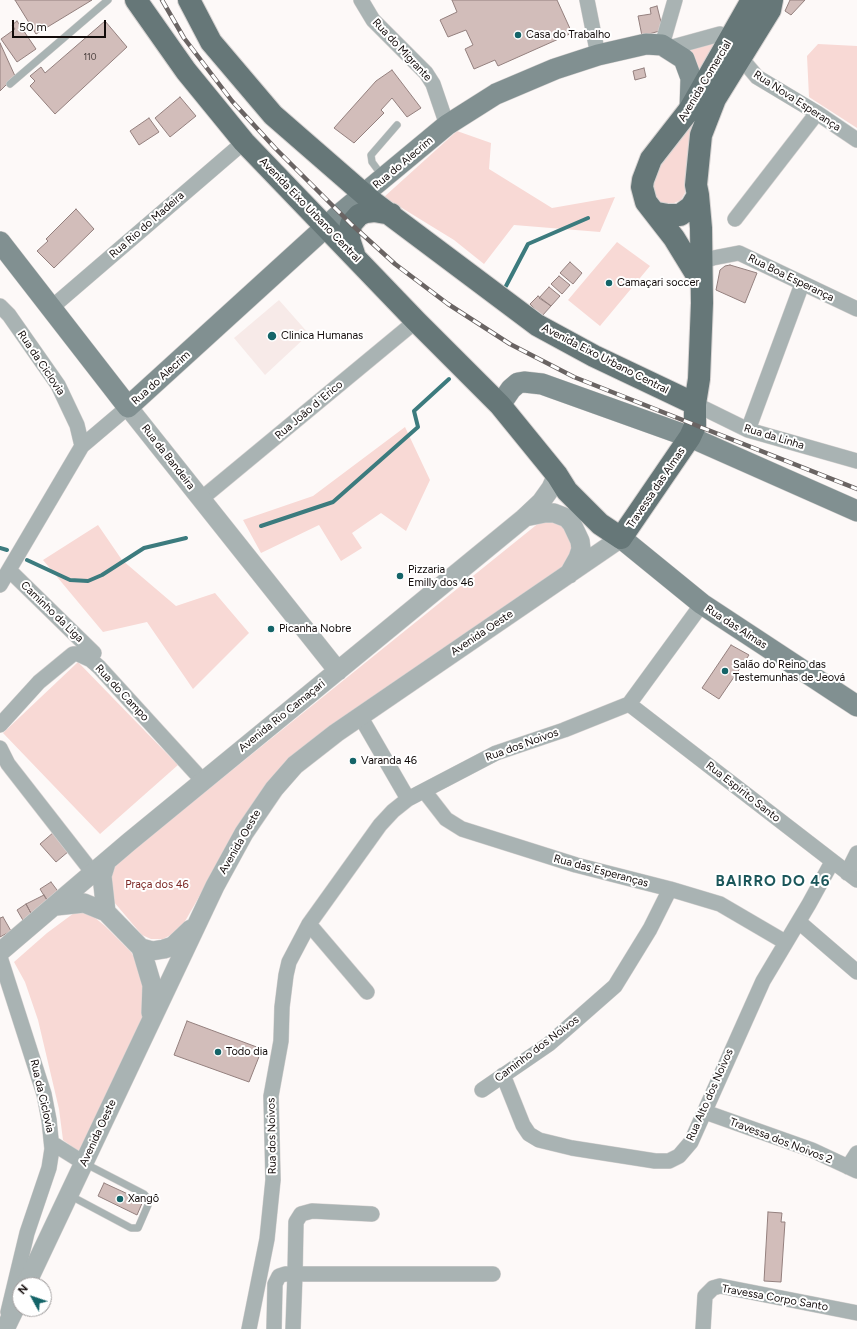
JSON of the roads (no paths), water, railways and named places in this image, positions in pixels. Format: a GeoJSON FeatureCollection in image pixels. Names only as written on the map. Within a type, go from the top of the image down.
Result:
{"type":"FeatureCollection","features":[{"type":"Feature","properties":{"kind":"main road","name":"Avenida Eixo Urbano Central"},"geometry":{"type":"LineString","coordinates":[[136,0],[186,71],[244,142],[354,254],[416,321],[500,405],[557,475],[572,497],[601,525],[621,538]]}},
{"type":"Feature","properties":{"kind":"main road","name":"Avenida Eixo Urbano Central"},"geometry":{"type":"LineString","coordinates":[[189,0],[211,42],[272,115],[365,195],[537,325],[594,356],[695,404]]}},
{"type":"Feature","properties":{"kind":"main road","name":"Avenida Comercial"},"geometry":{"type":"LineString","coordinates":[[701,272],[644,197],[642,187],[654,155],[690,108],[752,0]]}},
{"type":"Feature","properties":{"kind":"main road","name":"Avenida Comercial"},"geometry":{"type":"LineString","coordinates":[[690,437],[695,426],[695,404],[699,379],[702,303],[698,195],[696,184],[701,135],[715,99],[770,10],[772,0]]}},
{"type":"Feature","properties":{"kind":"main road","name":"Rua do Alecrim"},"geometry":{"type":"LineString","coordinates":[[128,407],[327,227],[448,125],[496,94],[555,69],[598,55],[646,44],[666,47]]}},
{"type":"Feature","properties":{"kind":"main road"},"geometry":{"type":"LineString","coordinates":[[666,47],[684,59],[688,66],[692,86],[690,108]]}},
{"type":"Feature","properties":{"kind":"main road"},"geometry":{"type":"LineString","coordinates":[[657,213],[680,215],[691,207],[698,195]]}},
{"type":"Feature","properties":{"kind":"main road"},"geometry":{"type":"LineString","coordinates":[[354,254],[349,239],[351,224],[359,215],[374,211],[391,214]]}},
{"type":"Feature","properties":{"kind":"main road","name":"Rua da Bandeira"},"geometry":{"type":"LineString","coordinates":[[0,242],[128,407]]}},
{"type":"Feature","properties":{"kind":"main road"},"geometry":{"type":"LineString","coordinates":[[500,405],[511,389],[524,382],[531,382],[579,397],[690,437],[857,511]]}},
{"type":"Feature","properties":{"kind":"main road","name":"Travessa das Almas"},"geometry":{"type":"LineString","coordinates":[[621,538],[690,437]]}},
{"type":"Feature","properties":{"kind":"main road","name":"Rua das Almas"},"geometry":{"type":"LineString","coordinates":[[621,538],[702,604],[857,706]]}},
{"type":"Feature","properties":{"kind":"street","name":"Rua do Migrante"},"geometry":{"type":"LineString","coordinates":[[360,0],[373,20],[430,78],[439,98],[448,125]]}},
{"type":"Feature","properties":{"kind":"street"},"geometry":{"type":"LineString","coordinates":[[587,0],[598,55]]}},
{"type":"Feature","properties":{"kind":"street"},"geometry":{"type":"LineString","coordinates":[[675,0],[666,47],[720,34]]}},
{"type":"Feature","properties":{"kind":"street","name":"Rua Nova Esperança"},"geometry":{"type":"LineString","coordinates":[[741,58],[757,77],[817,113],[857,140]]}},
{"type":"Feature","properties":{"kind":"street"},"geometry":{"type":"LineString","coordinates":[[735,219],[817,113]]}},
{"type":"Feature","properties":{"kind":"street","name":"Rua Rio do Madeira"},"geometry":{"type":"LineString","coordinates":[[51,308],[244,142]]}},
{"type":"Feature","properties":{"kind":"street","name":"Rua Boa Esperança"},"geometry":{"type":"LineString","coordinates":[[701,272],[713,258],[739,253],[857,309]]}},
{"type":"Feature","properties":{"kind":"street"},"geometry":{"type":"LineString","coordinates":[[748,430],[802,284]]}},
{"type":"Feature","properties":{"kind":"street","name":"Rua da Ciclovia"},"geometry":{"type":"LineString","coordinates":[[0,306],[58,385],[77,425],[82,446]]}},
{"type":"Feature","properties":{"kind":"street","name":"Rua João d 'Erico"},"geometry":{"type":"LineString","coordinates":[[201,499],[416,321]]}},
{"type":"Feature","properties":{"kind":"street","name":"Rua da Linha"},"geometry":{"type":"LineString","coordinates":[[695,404],[748,430],[857,461]]}},
{"type":"Feature","properties":{"kind":"street"},"geometry":{"type":"LineString","coordinates":[[0,585],[82,446],[128,407]]}},
{"type":"Feature","properties":{"kind":"street","name":"Rua da Bandeira"},"geometry":{"type":"LineString","coordinates":[[128,407],[338,671]]}},
{"type":"Feature","properties":{"kind":"street","name":"Avenida Rio Camaçari"},"geometry":{"type":"LineString","coordinates":[[0,952],[203,781],[524,518],[542,502],[557,475]]}},
{"type":"Feature","properties":{"kind":"street"},"geometry":{"type":"LineString","coordinates":[[524,518],[539,514],[554,513],[567,518],[572,524],[580,541],[581,549],[578,558],[568,576]]}},
{"type":"Feature","properties":{"kind":"street","name":"Avenida Oeste"},"geometry":{"type":"LineString","coordinates":[[30,1277],[198,922],[244,833],[274,789],[295,765],[360,716],[568,576],[621,538]]}},
{"type":"Feature","properties":{"kind":"street","name":"Caminho da Liga"},"geometry":{"type":"LineString","coordinates":[[9,570],[94,654]]}},
{"type":"Feature","properties":{"kind":"street"},"geometry":{"type":"LineString","coordinates":[[629,704],[702,604]]}},
{"type":"Feature","properties":{"kind":"street","name":"Rua do Campo"},"geometry":{"type":"LineString","coordinates":[[0,725],[39,682],[73,654],[78,654],[91,660],[99,667],[203,781]]}},
{"type":"Feature","properties":{"kind":"street","name":"Rua dos Noivos"},"geometry":{"type":"LineString","coordinates":[[249,1329],[267,1239],[273,1180],[271,1096],[281,1041],[282,1006],[286,975],[289,962],[309,924],[380,825],[393,811],[408,799],[425,792],[459,771],[496,753],[564,730],[629,704]]}},
{"type":"Feature","properties":{"kind":"street","name":"Rua Espirito Santo"},"geometry":{"type":"LineString","coordinates":[[629,704],[852,877]]}},
{"type":"Feature","properties":{"kind":"street"},"geometry":{"type":"LineString","coordinates":[[360,716],[408,799]]}},
{"type":"Feature","properties":{"kind":"street"},"geometry":{"type":"LineString","coordinates":[[0,748],[8,764],[99,868],[102,876],[106,912]]}},
{"type":"Feature","properties":{"kind":"street","name":"Rua das Esperanças"},"geometry":{"type":"LineString","coordinates":[[425,792],[446,819],[462,828],[576,865],[670,889],[720,904],[785,942]]}},
{"type":"Feature","properties":{"kind":"street"},"geometry":{"type":"LineString","coordinates":[[852,877],[857,853]]}},
{"type":"Feature","properties":{"kind":"street","name":"Rua Alto dos Noivos"},"geometry":{"type":"LineString","coordinates":[[503,1075],[522,1125],[529,1134],[539,1140],[572,1148],[655,1161],[669,1161],[679,1156],[687,1147],[704,1112],[743,1022],[763,981],[785,942],[799,922],[832,862]]}},
{"type":"Feature","properties":{"kind":"street","name":"Caminho dos Noivos"},"geometry":{"type":"LineString","coordinates":[[482,1090],[561,1034],[615,986],[650,929],[670,889]]}},
{"type":"Feature","properties":{"kind":"street"},"geometry":{"type":"LineString","coordinates":[[56,906],[84,903],[106,912],[141,948],[152,985],[149,1026]]}},
{"type":"Feature","properties":{"kind":"street"},"geometry":{"type":"LineString","coordinates":[[141,948],[152,951],[164,950],[173,946],[198,922]]}},
{"type":"Feature","properties":{"kind":"street"},"geometry":{"type":"LineString","coordinates":[[799,922],[857,972]]}},
{"type":"Feature","properties":{"kind":"street"},"geometry":{"type":"LineString","coordinates":[[309,924],[367,992]]}},
{"type":"Feature","properties":{"kind":"street","name":"Rua da Ciclovia"},"geometry":{"type":"LineString","coordinates":[[0,957],[37,1070],[49,1120],[52,1144],[49,1168],[25,1241],[5,1329]]}},
{"type":"Feature","properties":{"kind":"street","name":"Travessa dos Noivos 2"},"geometry":{"type":"LineString","coordinates":[[704,1112],[812,1150],[853,1169]]}},
{"type":"Feature","properties":{"kind":"street"},"geometry":{"type":"LineString","coordinates":[[52,1144],[84,1163]]}},
{"type":"Feature","properties":{"kind":"street"},"geometry":{"type":"LineString","coordinates":[[853,1169],[857,1153]]}},
{"type":"Feature","properties":{"kind":"street"},"geometry":{"type":"LineString","coordinates":[[293,1329],[296,1222],[301,1214],[312,1211],[372,1214]]}},
{"type":"Feature","properties":{"kind":"street"},"geometry":{"type":"LineString","coordinates":[[274,1329],[275,1284],[281,1275],[493,1274]]}},
{"type":"Feature","properties":{"kind":"street","name":"Travessa Corpo Santo"},"geometry":{"type":"LineString","coordinates":[[703,1329],[705,1296],[713,1288],[720,1286],[857,1313]]}},
{"type":"Feature","properties":{"kind":"street"},"geometry":{"type":"LineString","coordinates":[[5,1329],[12,1315]]}},
{"type":"Feature","properties":{"kind":"lane"},"geometry":{"type":"LineString","coordinates":[[10,84],[108,0]]}},
{"type":"Feature","properties":{"kind":"lane"},"geometry":{"type":"LineString","coordinates":[[384,179],[372,162],[371,155],[397,125]]}},
{"type":"Feature","properties":{"kind":"lane"},"geometry":{"type":"LineString","coordinates":[[69,1195],[131,1228],[138,1228],[148,1204],[148,1199],[144,1194],[84,1163]]}},
{"type":"Feature","properties":{"kind":"waterway"},"geometry":{"type":"LineString","coordinates":[[506,286],[528,244],[588,218]]}},
{"type":"Feature","properties":{"kind":"waterway"},"geometry":{"type":"LineString","coordinates":[[261,526],[333,502],[418,427],[414,411],[449,379]]}},
{"type":"Feature","properties":{"kind":"waterway"},"geometry":{"type":"LineString","coordinates":[[27,560],[70,580],[88,581],[102,575],[144,548],[186,538]]}},
{"type":"Feature","properties":{"kind":"waterway"},"geometry":{"type":"LineString","coordinates":[[0,548],[7,550]]}},
{"type":"Feature","properties":{"kind":"railway"},"geometry":{"type":"LineString","coordinates":[[162,0],[184,38],[232,101],[275,148],[351,224],[395,264],[448,304],[510,344],[574,377],[857,489]]}},
{"type":"Feature","properties":{"kind":"place","name":"Casa do Trabalho"},"geometry":{"type":"Point","coordinates":[518,35]}},
{"type":"Feature","properties":{"kind":"place","name":"Camaçari soccer"},"geometry":{"type":"Point","coordinates":[609,283]}},
{"type":"Feature","properties":{"kind":"place","name":"Clinica Humanas"},"geometry":{"type":"Point","coordinates":[272,336]}},
{"type":"Feature","properties":{"kind":"place","name":"Pizzaria Emilly dos 46"},"geometry":{"type":"Point","coordinates":[400,576]}},
{"type":"Feature","properties":{"kind":"place","name":"Picanha Nobre"},"geometry":{"type":"Point","coordinates":[271,629]}},
{"type":"Feature","properties":{"kind":"place","name":"Salão do Reino das Testemunhas de Jeová"},"geometry":{"type":"Point","coordinates":[725,671]}},
{"type":"Feature","properties":{"kind":"place","name":"Varanda 46"},"geometry":{"type":"Point","coordinates":[353,761]}},
{"type":"Feature","properties":{"kind":"place","name":"Todo dia"},"geometry":{"type":"Point","coordinates":[218,1052]}},
{"type":"Feature","properties":{"kind":"place","name":"Xangô"},"geometry":{"type":"Point","coordinates":[120,1199]}},
{"type":"Feature","properties":{"kind":"district","name":"BAIRRO DO 46"},"geometry":{"type":"Point","coordinates":[773,882]}},
{"type":"Feature","properties":{"kind":"park label","name":"Praça dos 46"},"geometry":{"type":"Point","coordinates":[157,885]}}]}
